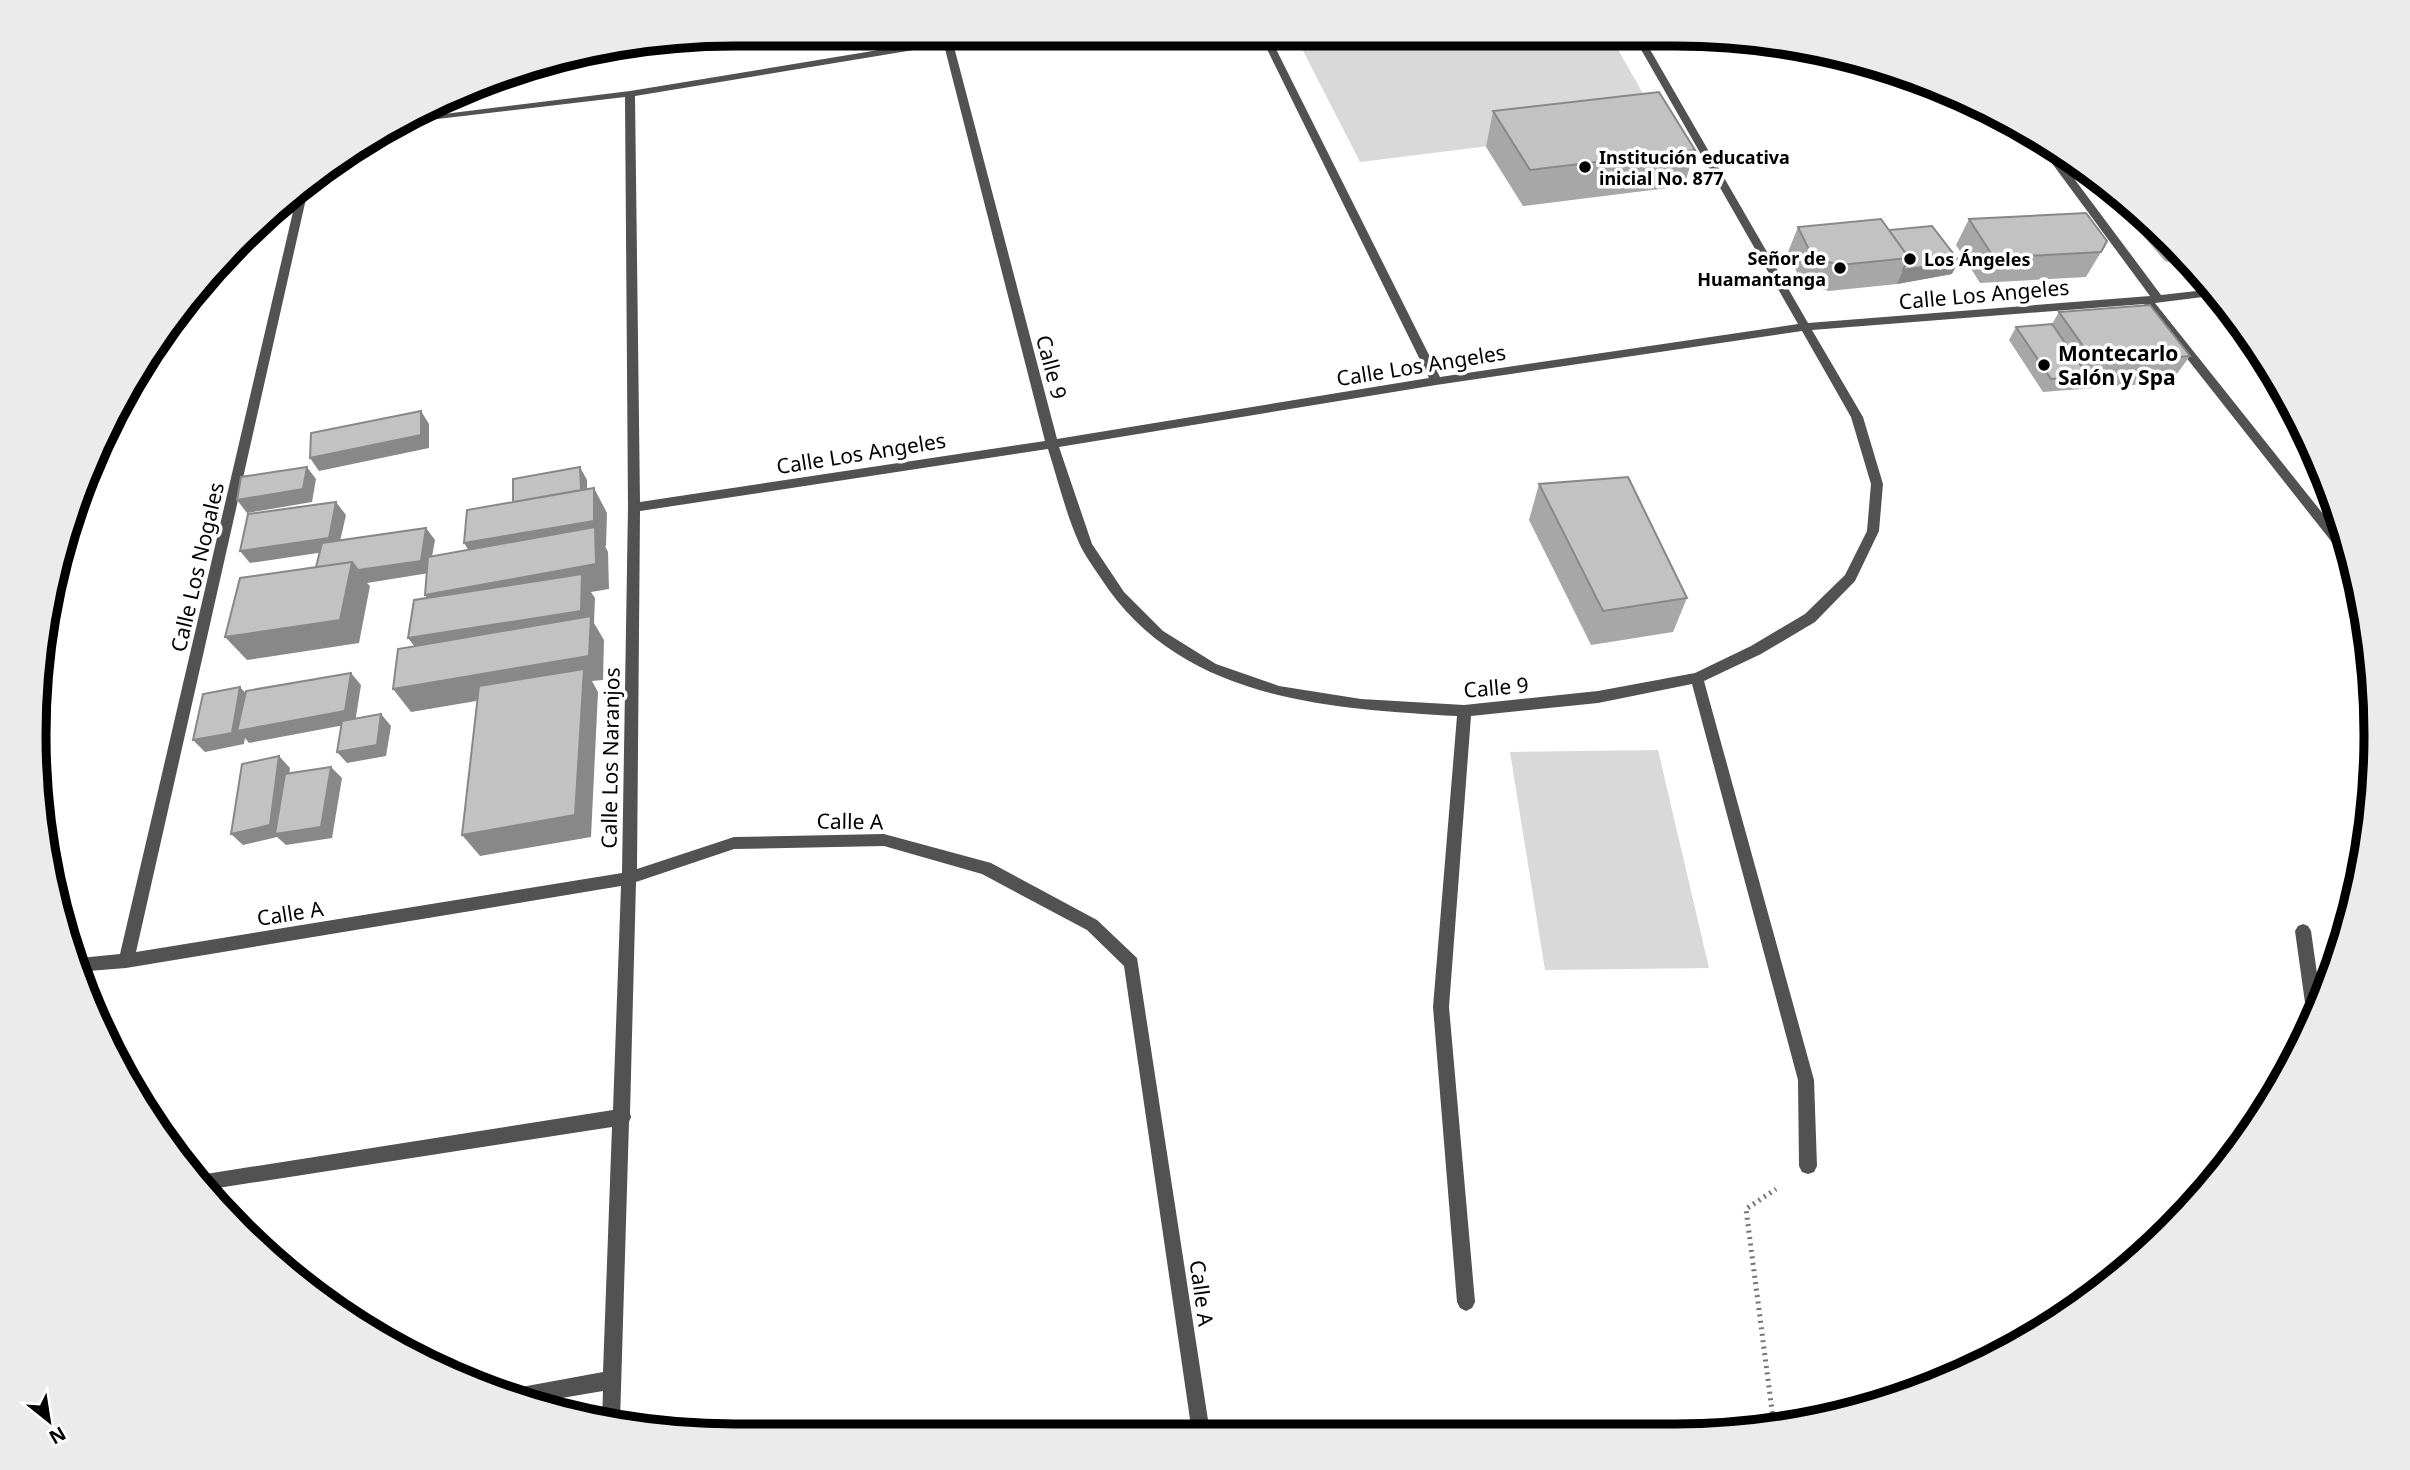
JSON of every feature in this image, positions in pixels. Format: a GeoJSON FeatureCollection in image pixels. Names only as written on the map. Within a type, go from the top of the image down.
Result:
{"type":"FeatureCollection","features":[{"type":"Feature","properties":{"kind":"street"},"geometry":{"type":"LineString","coordinates":[[429,117],[630,94],[924,46]]}},
{"type":"Feature","properties":{"kind":"street","name":"Calle 9"},"geometry":{"type":"LineString","coordinates":[[949,46],[1052,444],[1086,545],[1119,596],[1158,635],[1211,668],[1279,691],[1361,705],[1464,711],[1598,697],[1698,678],[1756,650],[1810,618],[1850,578],[1873,531],[1877,484],[1857,417],[1643,46]]}},
{"type":"Feature","properties":{"kind":"street"},"geometry":{"type":"LineString","coordinates":[[1269,46],[1436,381]]}},
{"type":"Feature","properties":{"kind":"street","name":"Calle Los Naranjos"},"geometry":{"type":"LineString","coordinates":[[611,1413],[629,878],[634,507],[630,94]]}},
{"type":"Feature","properties":{"kind":"street"},"geometry":{"type":"LineString","coordinates":[[2053,159],[2152,300],[2335,536]]}},
{"type":"Feature","properties":{"kind":"street","name":"Calle Los Nogales"},"geometry":{"type":"LineString","coordinates":[[126,961],[301,200]]}},
{"type":"Feature","properties":{"kind":"street","name":"Calle Los Angeles"},"geometry":{"type":"LineString","coordinates":[[634,507],[1052,444],[1436,381],[1805,327],[2204,294]]}},
{"type":"Feature","properties":{"kind":"street"},"geometry":{"type":"LineString","coordinates":[[1698,678],[1806,1080],[1808,1166]]}},
{"type":"Feature","properties":{"kind":"street"},"geometry":{"type":"LineString","coordinates":[[1464,711],[1441,1007],[1466,1302]]}},
{"type":"Feature","properties":{"kind":"street","name":"Calle A"},"geometry":{"type":"LineString","coordinates":[[85,964],[126,961],[629,878],[734,843],[884,840],[986,868],[1092,925],[1131,963],[1201,1424]]}},
{"type":"Feature","properties":{"kind":"street"},"geometry":{"type":"LineString","coordinates":[[2303,931],[2312,998]]}},
{"type":"Feature","properties":{"kind":"street"},"geometry":{"type":"LineString","coordinates":[[209,1180],[623,1117]]}},
{"type":"Feature","properties":{"kind":"street"},"geometry":{"type":"LineString","coordinates":[[533,1394],[613,1380]]}},
{"type":"Feature","properties":{"kind":"path"},"geometry":{"type":"LineString","coordinates":[[1773,1418],[1746,1209],[1808,1166]]}},
{"type":"Feature","properties":{"kind":"shaded area"},"geometry":{"type":"Polygon","coordinates":[[[1301,46],[1616,46],[1661,125],[1360,162],[1301,46]]]}},
{"type":"Feature","properties":{"kind":"shaded area"},"geometry":{"type":"Polygon","coordinates":[[[1658,750],[1709,968],[1545,970],[1510,752],[1658,750]]]}},
{"type":"Feature","properties":{"kind":"building"},"geometry":{"type":"Polygon","coordinates":[[[1659,92],[1695,150],[1530,170],[1493,111],[1659,92]]]}},
{"type":"Feature","properties":{"kind":"building"},"geometry":{"type":"Polygon","coordinates":[[[2086,213],[2107,241],[2101,252],[1994,258],[1969,219],[2086,213]]]}},
{"type":"Feature","properties":{"kind":"building"},"geometry":{"type":"Polygon","coordinates":[[[1881,219],[1909,258],[1840,265],[1813,258],[1798,227],[1881,219]]]}},
{"type":"Feature","properties":{"kind":"building"},"geometry":{"type":"Polygon","coordinates":[[[1932,226],[1959,261],[1903,270],[1909,258],[1889,230],[1932,226]]]}},
{"type":"Feature","properties":{"kind":"building"},"geometry":{"type":"Polygon","coordinates":[[[2150,305],[2190,356],[2096,364],[2059,312],[2150,305]]]}},
{"type":"Feature","properties":{"kind":"building"},"geometry":{"type":"Polygon","coordinates":[[[2052,324],[2088,376],[2051,379],[2016,327],[2052,324]]]}},
{"type":"Feature","properties":{"kind":"building"},"geometry":{"type":"Polygon","coordinates":[[[421,411],[421,435],[310,458],[311,433],[421,411]]]}},
{"type":"Feature","properties":{"kind":"building"},"geometry":{"type":"Polygon","coordinates":[[[307,467],[303,489],[237,500],[241,477],[307,467]]]}},
{"type":"Feature","properties":{"kind":"building"},"geometry":{"type":"Polygon","coordinates":[[[580,467],[581,490],[513,502],[513,479],[580,467]]]}},
{"type":"Feature","properties":{"kind":"building"},"geometry":{"type":"Polygon","coordinates":[[[1628,477],[1687,598],[1603,611],[1539,484],[1628,477]]]}},
{"type":"Feature","properties":{"kind":"building"},"geometry":{"type":"Polygon","coordinates":[[[594,488],[594,521],[464,543],[467,510],[594,488]]]}},
{"type":"Feature","properties":{"kind":"building"},"geometry":{"type":"Polygon","coordinates":[[[336,502],[329,538],[240,551],[248,514],[336,502]]]}},
{"type":"Feature","properties":{"kind":"building"},"geometry":{"type":"Polygon","coordinates":[[[595,527],[596,564],[425,595],[428,557],[595,527]]]}},
{"type":"Feature","properties":{"kind":"building"},"geometry":{"type":"Polygon","coordinates":[[[426,528],[421,561],[358,570],[352,562],[316,567],[322,543],[426,528]]]}},
{"type":"Feature","properties":{"kind":"building"},"geometry":{"type":"Polygon","coordinates":[[[352,562],[340,620],[225,637],[240,578],[352,562]]]}},
{"type":"Feature","properties":{"kind":"building"},"geometry":{"type":"Polygon","coordinates":[[[582,574],[581,611],[408,638],[414,600],[582,574]]]}},
{"type":"Feature","properties":{"kind":"building"},"geometry":{"type":"Polygon","coordinates":[[[591,616],[589,656],[393,689],[398,649],[591,616]]]}},
{"type":"Feature","properties":{"kind":"building"},"geometry":{"type":"Polygon","coordinates":[[[584,669],[575,815],[462,835],[479,686],[584,669]]]}},
{"type":"Feature","properties":{"kind":"building"},"geometry":{"type":"Polygon","coordinates":[[[351,673],[345,711],[237,731],[246,691],[351,673]]]}},
{"type":"Feature","properties":{"kind":"building"},"geometry":{"type":"Polygon","coordinates":[[[240,687],[232,733],[193,740],[203,694],[240,687]]]}},
{"type":"Feature","properties":{"kind":"building"},"geometry":{"type":"Polygon","coordinates":[[[381,714],[377,745],[337,752],[342,721],[381,714]]]}},
{"type":"Feature","properties":{"kind":"building"},"geometry":{"type":"Polygon","coordinates":[[[279,756],[270,825],[231,834],[242,764],[279,756]]]}},
{"type":"Feature","properties":{"kind":"building"},"geometry":{"type":"Polygon","coordinates":[[[331,767],[321,827],[275,834],[285,774],[331,767]]]}},
{"type":"Feature","properties":{"kind":"place","name":"Institución educativa inicial No. 877"},"geometry":{"type":"Point","coordinates":[1585,167]}},
{"type":"Feature","properties":{"kind":"place","name":"Los Ángeles"},"geometry":{"type":"Point","coordinates":[1910,259]}},
{"type":"Feature","properties":{"kind":"place","name":"Señor de Huamantanga"},"geometry":{"type":"Point","coordinates":[1840,268]}},
{"type":"Feature","properties":{"kind":"place","name":"Montecarlo Salón y Spa"},"geometry":{"type":"Point","coordinates":[2044,365]}}]}
